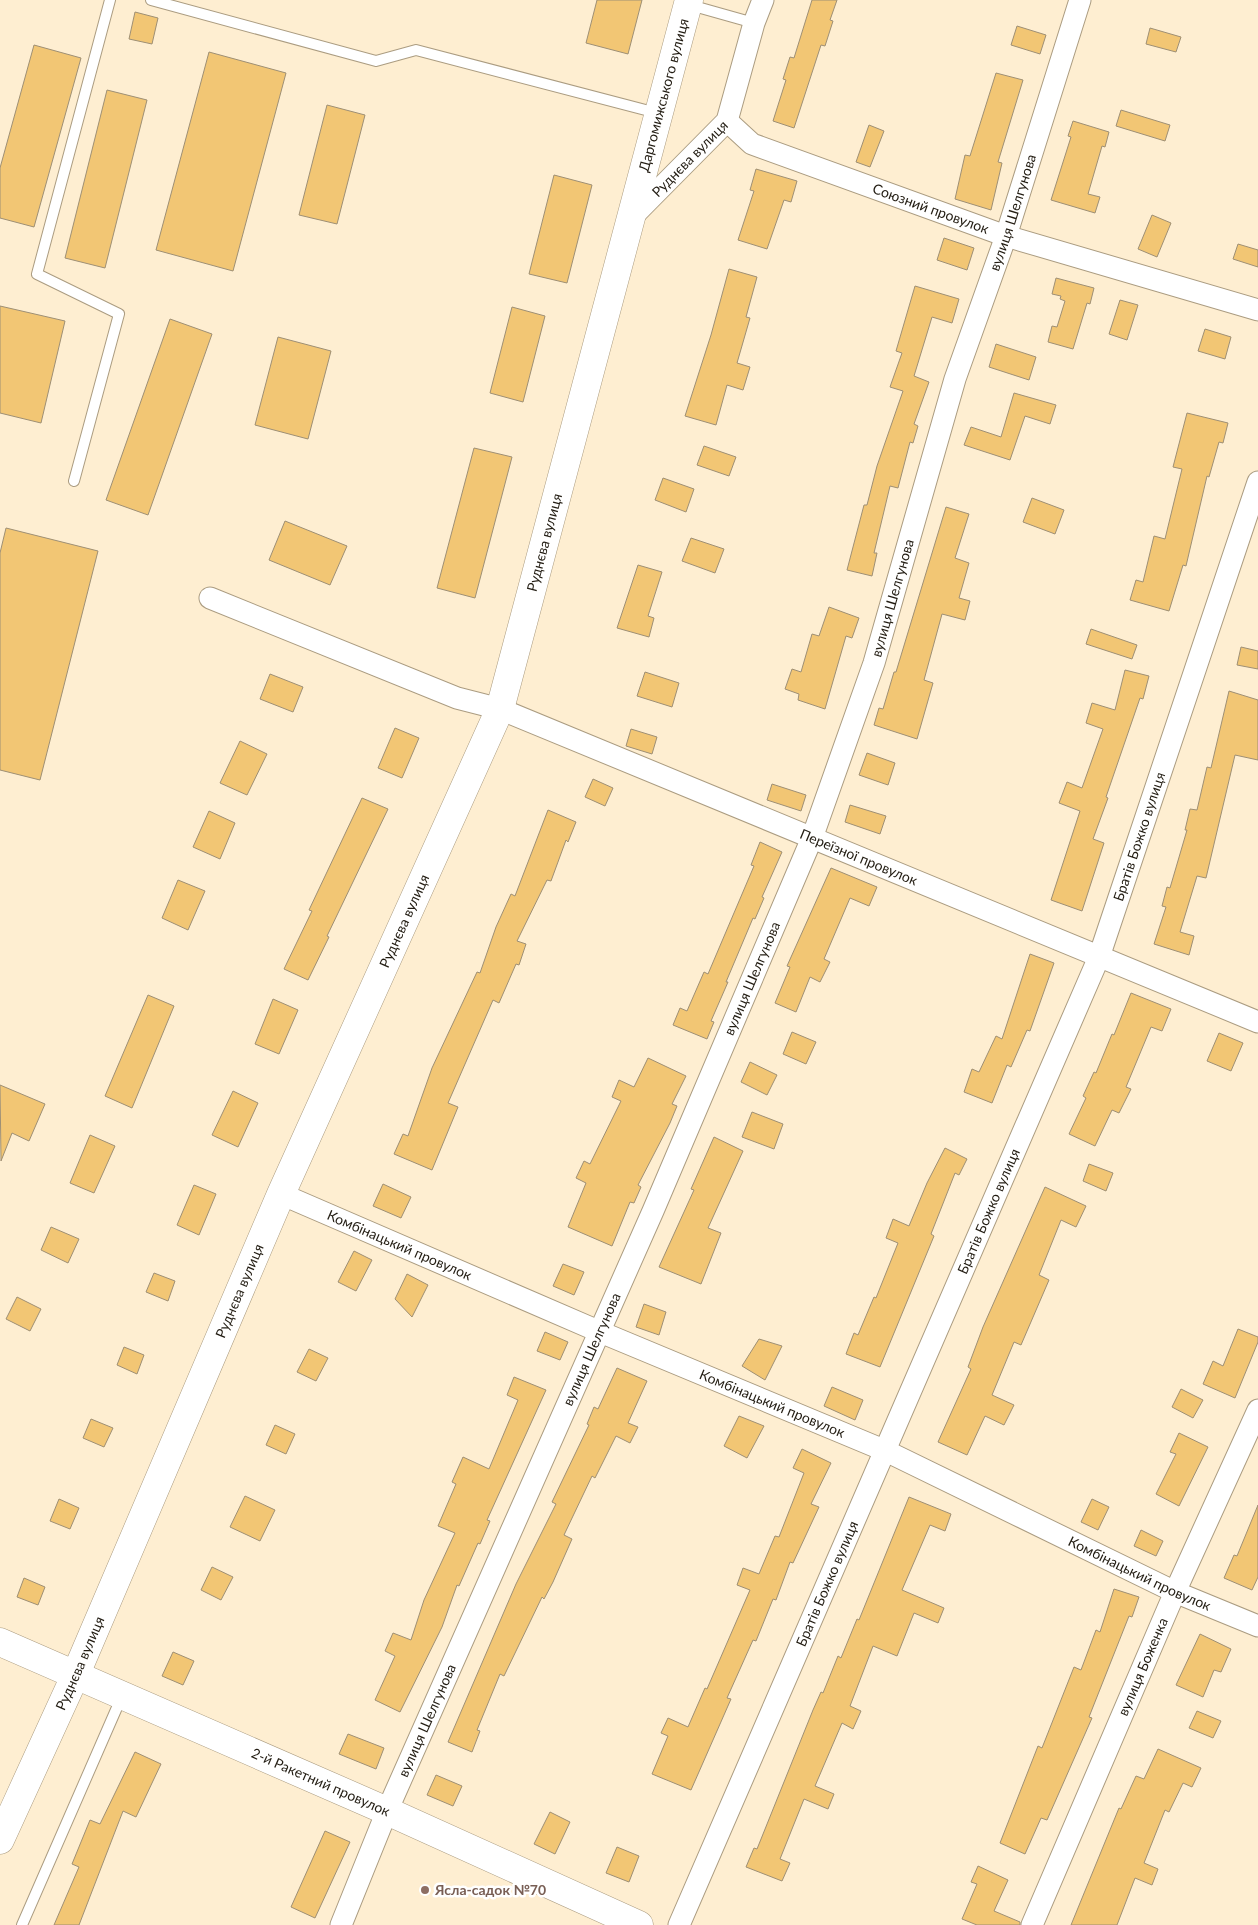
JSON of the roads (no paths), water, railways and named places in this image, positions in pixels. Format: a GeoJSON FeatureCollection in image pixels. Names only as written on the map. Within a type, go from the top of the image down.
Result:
{"type":"FeatureCollection","features":[{"type":"Feature","properties":{"kind":"street","name":"Руднєва вулиця"},"geometry":{"type":"LineString","coordinates":[[0,1840],[75,1676],[281,1194],[500,709],[630,219],[727,121],[754,23],[763,0]]}},
{"type":"Feature","properties":{"kind":"street","name":"вулиця Шелгунова"},"geometry":{"type":"LineString","coordinates":[[341,1925],[387,1811],[656,1202],[812,838],[874,663],[955,380],[1006,236],[1080,0]]}},
{"type":"Feature","properties":{"kind":"street","name":"Даргомижського вулиця"},"geometry":{"type":"LineString","coordinates":[[630,219],[688,2]]}},
{"type":"Feature","properties":{"kind":"street","name":"Союзний провулок"},"geometry":{"type":"LineString","coordinates":[[727,121],[752,144],[1006,236],[1258,310]]}},
{"type":"Feature","properties":{"kind":"street","name":"Братів Божко вулиця"},"geometry":{"type":"LineString","coordinates":[[679,1925],[840,1550],[886,1451],[1099,957],[1258,482]]}},
{"type":"Feature","properties":{"kind":"street","name":"Переїзної провулок"},"geometry":{"type":"LineString","coordinates":[[210,598],[457,698],[500,709],[1258,1022]]}},
{"type":"Feature","properties":{"kind":"street","name":"Комбінацький провулок"},"geometry":{"type":"LineString","coordinates":[[281,1194],[598,1331],[886,1451],[1175,1592],[1258,1626]]}},
{"type":"Feature","properties":{"kind":"street","name":"вулиця Боженка"},"geometry":{"type":"LineString","coordinates":[[1032,1925],[1175,1592],[1258,1410]]}},
{"type":"Feature","properties":{"kind":"street","name":"2-й Ракетний провулок"},"geometry":{"type":"LineString","coordinates":[[0,1642],[387,1811],[639,1925]]}},
{"type":"Feature","properties":{"kind":"lane"},"geometry":{"type":"LineString","coordinates":[[74,481],[119,314],[37,274],[110,0]]}},
{"type":"Feature","properties":{"kind":"lane"},"geometry":{"type":"LineString","coordinates":[[151,0],[376,61],[416,50],[658,114]]}},
{"type":"Feature","properties":{"kind":"lane"},"geometry":{"type":"LineString","coordinates":[[688,2],[754,23]]}},
{"type":"Feature","properties":{"kind":"lane"},"geometry":{"type":"LineString","coordinates":[[22,1925],[122,1695]]}},
{"type":"Feature","properties":{"kind":"place","name":"Ясла-садок №70"},"geometry":{"type":"Point","coordinates":[425,1890]}}]}
